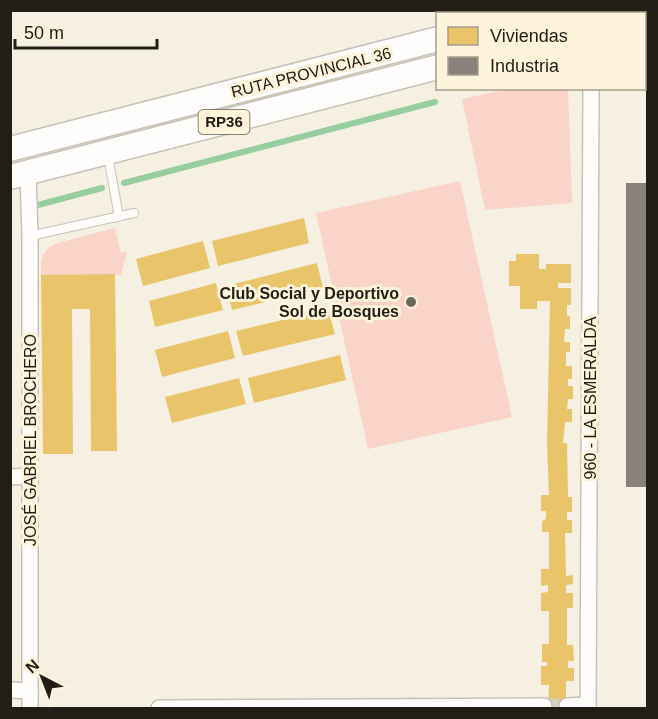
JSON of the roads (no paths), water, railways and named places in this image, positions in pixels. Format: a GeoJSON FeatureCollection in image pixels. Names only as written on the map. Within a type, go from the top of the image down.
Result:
{"type":"FeatureCollection","features":[{"type":"Feature","properties":{"kind":"main road","name":"RUTA PROVINCIAL 36"},"geometry":{"type":"LineString","coordinates":[[10,149],[436,40]]}},
{"type":"Feature","properties":{"kind":"main road","name":"RUTA PROVINCIAL 36"},"geometry":{"type":"LineString","coordinates":[[19,174],[436,68]]}},
{"type":"Feature","properties":{"kind":"street","name":"960 - LA ESMERALDA"},"geometry":{"type":"LineString","coordinates":[[588,707],[591,90]]}},
{"type":"Feature","properties":{"kind":"street","name":"JOSÉ GABRIEL BROCHERO"},"geometry":{"type":"LineString","coordinates":[[19,174],[30,236],[30,708]]}},
{"type":"Feature","properties":{"kind":"street"},"geometry":{"type":"LineString","coordinates":[[10,477],[30,476]]}},
{"type":"Feature","properties":{"kind":"street"},"geometry":{"type":"LineString","coordinates":[[10,690],[30,691]]}},
{"type":"Feature","properties":{"kind":"street"},"geometry":{"type":"LineString","coordinates":[[159,708],[544,706]]}},
{"type":"Feature","properties":{"kind":"street"},"geometry":{"type":"LineString","coordinates":[[567,706],[588,707]]}},
{"type":"Feature","properties":{"kind":"lane"},"geometry":{"type":"LineString","coordinates":[[107,153],[119,216]]}},
{"type":"Feature","properties":{"kind":"lane"},"geometry":{"type":"LineString","coordinates":[[30,236],[134,213]]}},
{"type":"Feature","properties":{"kind":"waterway"},"geometry":{"type":"LineString","coordinates":[[124,183],[435,102]]}},
{"type":"Feature","properties":{"kind":"waterway"},"geometry":{"type":"LineString","coordinates":[[34,206],[102,188]]}},
{"type":"Feature","properties":{"kind":"tunnel"},"geometry":{"type":"LineString","coordinates":[[544,706],[567,706]]}},
{"type":"Feature","properties":{"kind":"place","name":"Club Social y Deportivo Sol de Bosques"},"geometry":{"type":"Point","coordinates":[411,302]}}]}
